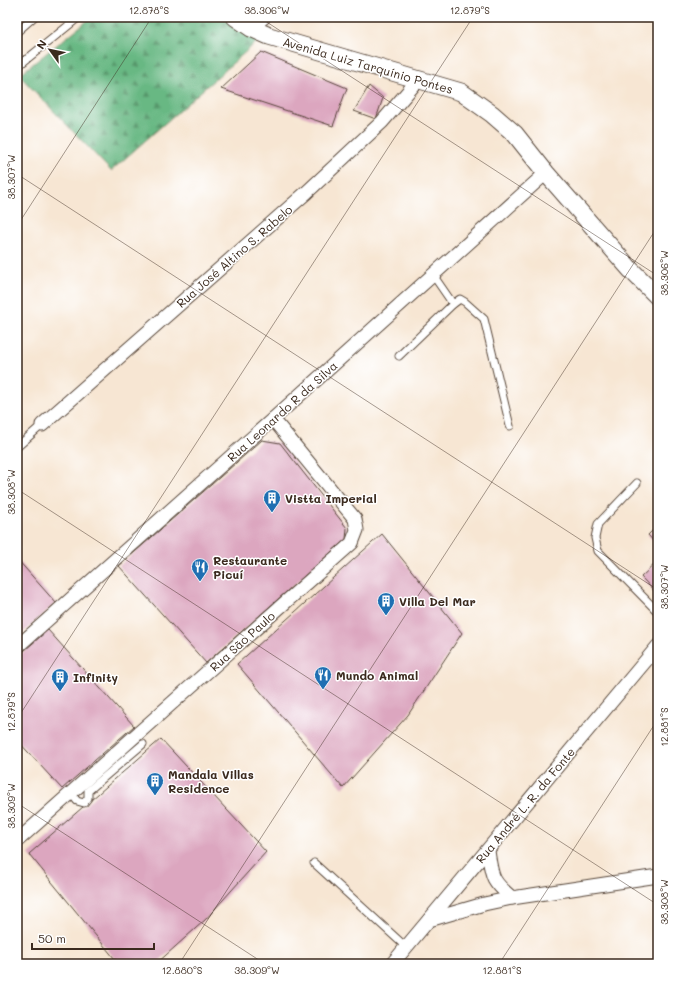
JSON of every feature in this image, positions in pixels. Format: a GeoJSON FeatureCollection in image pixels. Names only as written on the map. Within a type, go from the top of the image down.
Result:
{"type":"FeatureCollection","features":[{"type":"Feature","properties":{"kind":"street","name":"Avenida Luiz Tarquínio Pontes"},"geometry":{"type":"LineString","coordinates":[[235,17],[251,28],[269,36],[461,92],[492,114],[515,134],[630,269],[658,297]]}},
{"type":"Feature","properties":{"kind":"street"},"geometry":{"type":"LineString","coordinates":[[251,28],[264,17]]}},
{"type":"Feature","properties":{"kind":"street","name":"Rua José Altino S. Rabelo"},"geometry":{"type":"LineString","coordinates":[[42,425],[313,186],[382,122],[419,79]]}},
{"type":"Feature","properties":{"kind":"street","name":"Rua Leonardo R da Silva"},"geometry":{"type":"LineString","coordinates":[[17,647],[273,419],[546,172]]}},
{"type":"Feature","properties":{"kind":"street","name":"Rua São Paulo"},"geometry":{"type":"LineString","coordinates":[[17,841],[352,543],[357,530],[355,519],[273,419]]}},
{"type":"Feature","properties":{"kind":"street","name":"Rua André L. R. da Fonte"},"geometry":{"type":"LineString","coordinates":[[392,964],[658,646]]}},
{"type":"Feature","properties":{"kind":"street"},"geometry":{"type":"LineString","coordinates":[[488,851],[493,879],[512,898]]}},
{"type":"Feature","properties":{"kind":"street"},"geometry":{"type":"LineString","coordinates":[[429,920],[484,904],[512,898],[658,876]]}},
{"type":"Feature","properties":{"kind":"lane"},"geometry":{"type":"LineString","coordinates":[[17,32],[34,17]]}},
{"type":"Feature","properties":{"kind":"lane"},"geometry":{"type":"LineString","coordinates":[[17,67],[79,17]]}},
{"type":"Feature","properties":{"kind":"lane"},"geometry":{"type":"LineString","coordinates":[[433,275],[453,304]]}},
{"type":"Feature","properties":{"kind":"lane"},"geometry":{"type":"LineString","coordinates":[[398,356],[453,304],[460,299],[465,302],[484,319],[510,426]]}},
{"type":"Feature","properties":{"kind":"lane"},"geometry":{"type":"LineString","coordinates":[[17,447],[42,425]]}},
{"type":"Feature","properties":{"kind":"lane"},"geometry":{"type":"LineString","coordinates":[[637,483],[598,524],[595,538],[598,552],[658,612]]}},
{"type":"Feature","properties":{"kind":"lane"},"geometry":{"type":"LineString","coordinates":[[71,794],[77,801],[84,803],[88,798],[88,791],[144,744]]}},
{"type":"Feature","properties":{"kind":"lane"},"geometry":{"type":"LineString","coordinates":[[314,863],[406,947]]}},
{"type":"Feature","properties":{"kind":"green space"},"geometry":{"type":"Polygon","coordinates":[[[92,17],[222,17],[259,40],[111,171],[19,75],[92,17]]]}},
{"type":"Feature","properties":{"kind":"building"},"geometry":{"type":"Polygon","coordinates":[[[261,52],[347,88],[333,126],[221,89],[261,52]]]}},
{"type":"Feature","properties":{"kind":"building"},"geometry":{"type":"Polygon","coordinates":[[[369,86],[383,98],[376,119],[354,111],[369,86]]]}},
{"type":"Feature","properties":{"kind":"building"},"geometry":{"type":"Polygon","coordinates":[[[262,440],[280,443],[347,528],[346,539],[206,663],[119,566],[262,440]]]}},
{"type":"Feature","properties":{"kind":"building"},"geometry":{"type":"Polygon","coordinates":[[[658,525],[658,546],[648,535],[658,525]]]}},
{"type":"Feature","properties":{"kind":"building"},"geometry":{"type":"Polygon","coordinates":[[[382,534],[462,633],[408,715],[343,788],[237,664],[382,534]]]}},
{"type":"Feature","properties":{"kind":"building"},"geometry":{"type":"Polygon","coordinates":[[[17,559],[56,603],[17,638],[17,559]]]}},
{"type":"Feature","properties":{"kind":"building"},"geometry":{"type":"Polygon","coordinates":[[[658,561],[658,595],[641,577],[658,561]]]}},
{"type":"Feature","properties":{"kind":"building","name":"Infinity"},"geometry":{"type":"Polygon","coordinates":[[[48,630],[134,726],[62,789],[17,740],[17,657],[48,630]]]}},
{"type":"Feature","properties":{"kind":"building","name":"Mandala Villas Residence"},"geometry":{"type":"Polygon","coordinates":[[[161,739],[266,852],[205,920],[156,964],[119,964],[29,854],[161,739]]]}},
{"type":"Feature","properties":{"kind":"place","name":"Vistta Imperial"},"geometry":{"type":"Point","coordinates":[272,513]}},
{"type":"Feature","properties":{"kind":"place","name":"Restaurante Picuí"},"geometry":{"type":"Point","coordinates":[200,582]}},
{"type":"Feature","properties":{"kind":"place","name":"Villa Del Mar"},"geometry":{"type":"Point","coordinates":[386,616]}},
{"type":"Feature","properties":{"kind":"place","name":"Mundo Animal"},"geometry":{"type":"Point","coordinates":[323,690]}},
{"type":"Feature","properties":{"kind":"place","name":"Infinity"},"geometry":{"type":"Point","coordinates":[60,692]}},
{"type":"Feature","properties":{"kind":"place","name":"Mandala Villas Residence"},"geometry":{"type":"Point","coordinates":[155,796]}}]}
